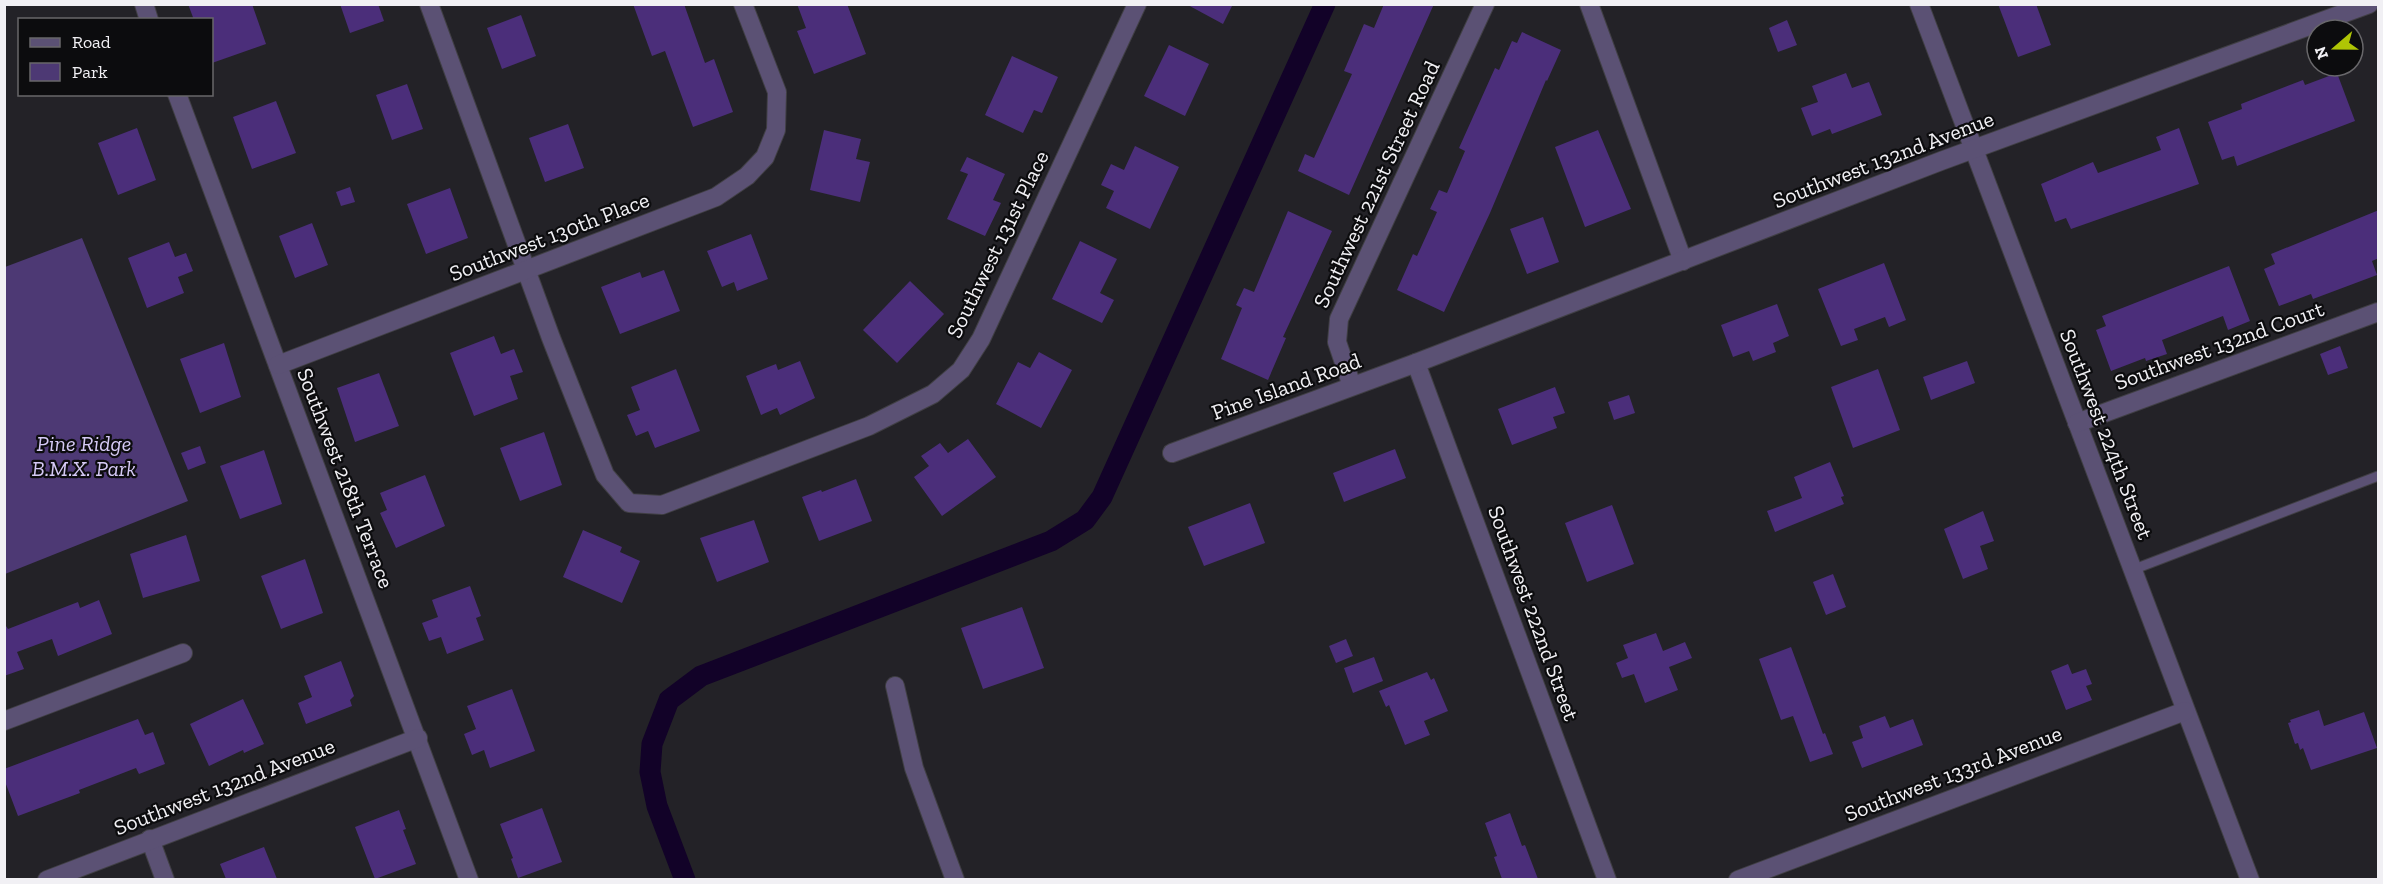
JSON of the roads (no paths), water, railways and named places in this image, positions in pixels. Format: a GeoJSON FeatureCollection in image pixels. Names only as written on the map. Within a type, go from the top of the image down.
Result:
{"type":"FeatureCollection","features":[{"type":"Feature","properties":{"kind":"street"},"geometry":{"type":"LineString","coordinates":[[429,4],[527,270]]}},
{"type":"Feature","properties":{"kind":"street","name":"Southwest 130th Place"},"geometry":{"type":"LineString","coordinates":[[278,365],[716,197],[747,176],[765,157],[776,130],[777,92],[744,4]]}},
{"type":"Feature","properties":{"kind":"street","name":"Southwest 131st Place"},"geometry":{"type":"LineString","coordinates":[[527,270],[605,475],[629,503],[662,505],[869,426],[933,394],[961,370],[981,339],[1137,4]]}},
{"type":"Feature","properties":{"kind":"street","name":"Southwest 221st Street Road"},"geometry":{"type":"LineString","coordinates":[[1353,386],[1337,342],[1339,319],[1485,4]]}},
{"type":"Feature","properties":{"kind":"street"},"geometry":{"type":"LineString","coordinates":[[1589,4],[1683,261]]}},
{"type":"Feature","properties":{"kind":"street","name":"Southwest 224th Street"},"geometry":{"type":"LineString","coordinates":[[1919,4],[2250,879]]}},
{"type":"Feature","properties":{"kind":"street","name":"Southwest 132nd Avenue"},"geometry":{"type":"LineString","coordinates":[[1416,363],[1974,149],[2174,78],[2369,4]]}},
{"type":"Feature","properties":{"kind":"street","name":"Southwest 218th Terrace"},"geometry":{"type":"LineString","coordinates":[[178,96],[469,879]]}},
{"type":"Feature","properties":{"kind":"street","name":"Southwest 132nd Court"},"geometry":{"type":"LineString","coordinates":[[2077,423],[2379,312]]}},
{"type":"Feature","properties":{"kind":"street","name":"Pine Island Road"},"geometry":{"type":"LineString","coordinates":[[1172,453],[1416,363]]}},
{"type":"Feature","properties":{"kind":"street","name":"Southwest 222nd Street"},"geometry":{"type":"LineString","coordinates":[[1416,363],[1607,879]]}},
{"type":"Feature","properties":{"kind":"street"},"geometry":{"type":"LineString","coordinates":[[4,721],[183,653]]}},
{"type":"Feature","properties":{"kind":"street"},"geometry":{"type":"LineString","coordinates":[[895,686],[914,768],[955,879]]}},
{"type":"Feature","properties":{"kind":"street","name":"Southwest 133rd Avenue"},"geometry":{"type":"LineString","coordinates":[[1738,879],[2185,711]]}},
{"type":"Feature","properties":{"kind":"street","name":"Southwest 132nd Avenue"},"geometry":{"type":"LineString","coordinates":[[47,879],[418,738]]}},
{"type":"Feature","properties":{"kind":"street"},"geometry":{"type":"LineString","coordinates":[[150,839],[165,879]]}},
{"type":"Feature","properties":{"kind":"lane"},"geometry":{"type":"LineString","coordinates":[[2132,570],[2379,476]]}},
{"type":"Feature","properties":{"kind":"waterway"},"geometry":{"type":"LineString","coordinates":[[685,880],[657,806],[650,772],[652,744],[669,700],[701,676],[1051,541],[1085,520],[1102,497],[1325,4]]}},
{"type":"Feature","properties":{"kind":"park label","name":"Pine Ridge B.M.X. Park"},"geometry":{"type":"Point","coordinates":[84,456]}}]}
